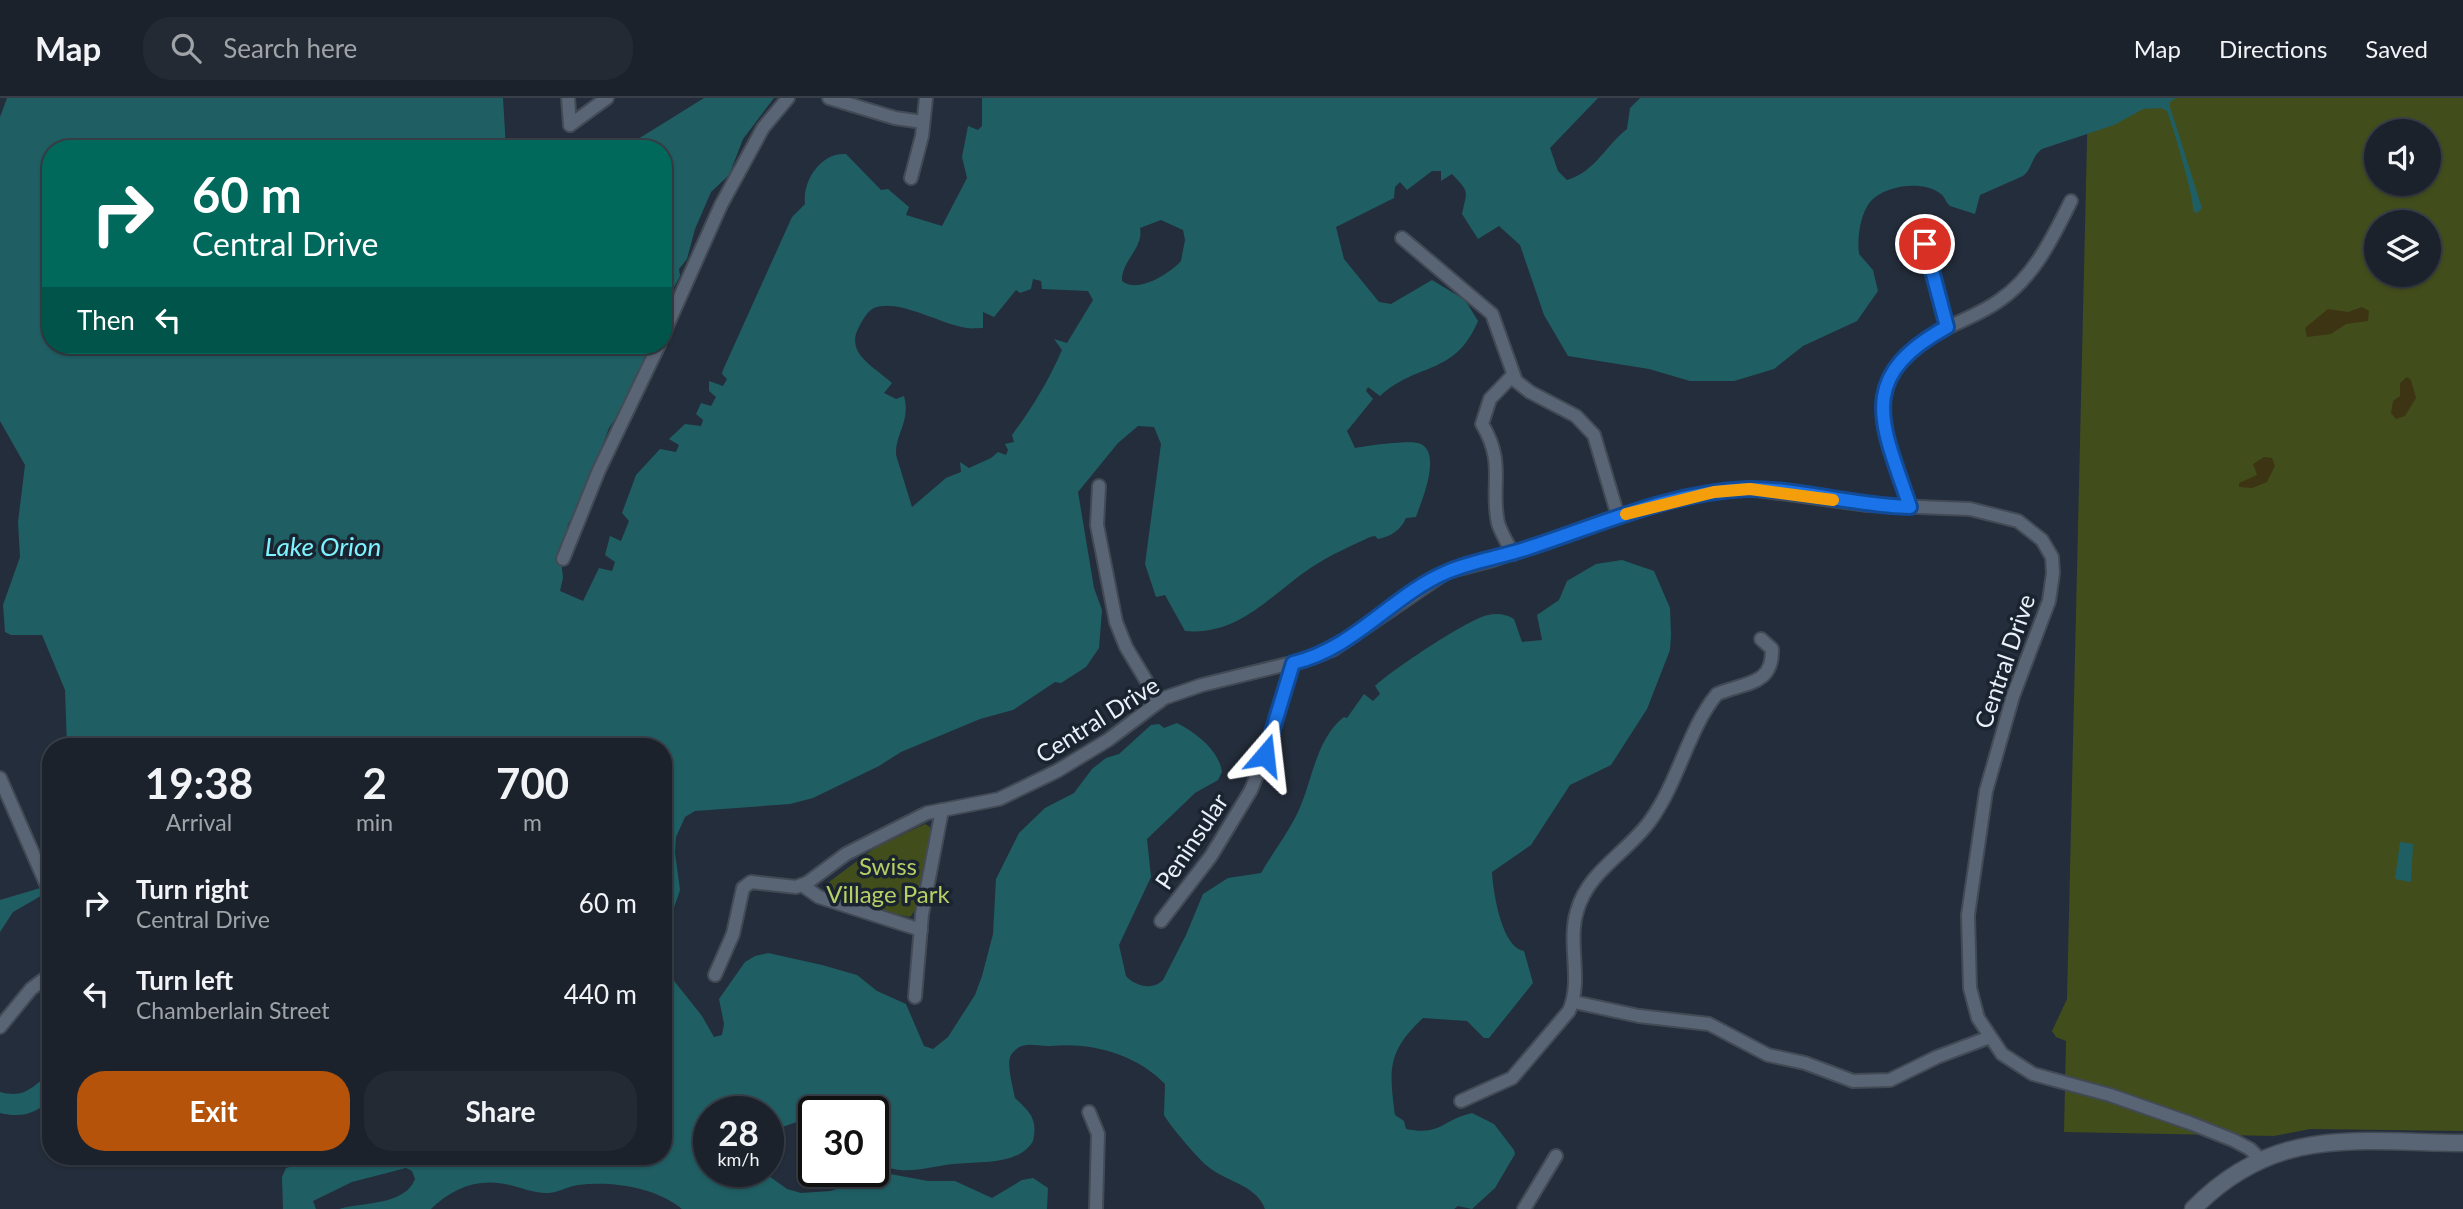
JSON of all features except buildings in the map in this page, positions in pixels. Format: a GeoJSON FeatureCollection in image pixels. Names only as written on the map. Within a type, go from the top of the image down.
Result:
{"type":"FeatureCollection","features":[{"type":"Feature","properties":{"kind":"street"},"geometry":{"type":"LineString","coordinates":[[569,98],[570,125],[607,98]]}},
{"type":"Feature","properties":{"kind":"street"},"geometry":{"type":"LineString","coordinates":[[672,315],[721,205],[763,128],[788,98]]}},
{"type":"Feature","properties":{"kind":"street"},"geometry":{"type":"LineString","coordinates":[[829,98],[894,118],[923,122]]}},
{"type":"Feature","properties":{"kind":"street"},"geometry":{"type":"LineString","coordinates":[[911,178],[926,98]]}},
{"type":"Feature","properties":{"kind":"street"},"geometry":{"type":"LineString","coordinates":[[1910,507],[1886,436],[1882,411],[1884,389],[1892,370],[1911,350],[1947,327],[2001,300],[2029,274],[2071,201]]}},
{"type":"Feature","properties":{"kind":"street"},"geometry":{"type":"LineString","coordinates":[[1402,238],[1492,314],[1513,375],[1530,392],[1576,416],[1594,435],[1618,516]]}},
{"type":"Feature","properties":{"kind":"street"},"geometry":{"type":"LineString","coordinates":[[1925,244],[1947,327]]}},
{"type":"Feature","properties":{"kind":"street"},"geometry":{"type":"LineString","coordinates":[[564,559],[599,470],[655,354]]}},
{"type":"Feature","properties":{"kind":"street"},"geometry":{"type":"LineString","coordinates":[[1513,375],[1490,399],[1482,424],[1492,440],[1498,465],[1498,524],[1513,554]]}},
{"type":"Feature","properties":{"kind":"street"},"geometry":{"type":"LineString","coordinates":[[1098,486],[1097,525],[1104,549],[1116,622],[1126,647],[1159,702]]}},
{"type":"Feature","properties":{"kind":"street","name":"Central Drive"},"geometry":{"type":"LineString","coordinates":[[802,885],[872,839],[927,813],[999,799],[1039,780],[1108,740],[1159,702],[1202,685],[1293,663],[1334,649],[1447,572],[1513,554],[1618,516],[1714,492],[1750,489],[1868,505],[1970,509],[2003,515],[2018,521],[2042,540],[2052,557],[2049,601],[2013,696],[1986,791],[1968,915],[1970,988],[1978,1018],[2002,1054],[2033,1074],[2110,1095],[2190,1123],[2233,1140],[2250,1149],[2259,1158]]}},
{"type":"Feature","properties":{"kind":"street"},"geometry":{"type":"LineString","coordinates":[[1461,1101],[1512,1078],[1569,1012],[1574,1002],[1572,933],[1584,894],[1593,879],[1654,815],[1679,774],[1696,730],[1717,694],[1761,680],[1769,672],[1772,649],[1761,639]]}},
{"type":"Feature","properties":{"kind":"street","name":"Peninsular"},"geometry":{"type":"LineString","coordinates":[[1161,921],[1211,856],[1251,790],[1265,755],[1293,663]]}},
{"type":"Feature","properties":{"kind":"street"},"geometry":{"type":"LineString","coordinates":[[0,778],[42,873]]}},
{"type":"Feature","properties":{"kind":"street"},"geometry":{"type":"LineString","coordinates":[[915,997],[928,875],[943,810]]}},
{"type":"Feature","properties":{"kind":"street"},"geometry":{"type":"LineString","coordinates":[[715,975],[733,934],[744,888],[751,882],[802,885],[819,897],[921,930]]}},
{"type":"Feature","properties":{"kind":"street"},"geometry":{"type":"LineString","coordinates":[[0,1027],[31,989],[42,981]]}},
{"type":"Feature","properties":{"kind":"street"},"geometry":{"type":"LineString","coordinates":[[1574,1002],[1639,1016],[1709,1024],[1768,1055],[1805,1063],[1853,1081],[1890,1080],[1937,1057],[1990,1037]]}},
{"type":"Feature","properties":{"kind":"street"},"geometry":{"type":"LineString","coordinates":[[1089,1112],[1098,1134],[1096,1209]]}},
{"type":"Feature","properties":{"kind":"street"},"geometry":{"type":"LineString","coordinates":[[2193,1209],[2229,1176],[2259,1158],[2320,1143],[2463,1143]]}},
{"type":"Feature","properties":{"kind":"street"},"geometry":{"type":"LineString","coordinates":[[1524,1209],[1556,1156]]}},
{"type":"Feature","properties":{"kind":"green space"},"geometry":{"type":"Polygon","coordinates":[[[2088,98],[2463,98],[2463,1131],[2310,1129],[2274,1136],[2064,1132],[2066,1041],[2056,1037],[2052,1031],[2067,999],[2088,98]]]}},
{"type":"Feature","properties":{"kind":"green space","name":"Swiss Village Park"},"geometry":{"type":"Polygon","coordinates":[[[925,824],[930,827],[932,835],[916,909],[910,917],[875,910],[826,890],[825,885],[876,847],[925,824]]]}},
{"type":"Feature","properties":{"kind":"sand"},"geometry":{"type":"Polygon","coordinates":[[[2362,307],[2369,311],[2368,321],[2346,324],[2331,334],[2307,337],[2305,328],[2328,309],[2348,312],[2362,307]]]}},
{"type":"Feature","properties":{"kind":"sand"},"geometry":{"type":"Polygon","coordinates":[[[2407,377],[2411,380],[2416,398],[2405,416],[2396,419],[2391,413],[2393,401],[2400,396],[2400,383],[2407,377]]]}},
{"type":"Feature","properties":{"kind":"sand"},"geometry":{"type":"Polygon","coordinates":[[[2264,457],[2272,458],[2275,466],[2267,482],[2252,488],[2239,487],[2239,483],[2257,475],[2253,464],[2264,457]]]}},
{"type":"Feature","properties":{"kind":"water","name":"Lake Orion"},"geometry":{"type":"Polygon","coordinates":[[[7,98],[503,98],[505,140],[42,140],[42,354],[647,354],[622,408],[609,428],[578,510],[568,524],[561,559],[563,578],[560,591],[583,601],[599,568],[612,571],[615,562],[605,555],[610,536],[621,541],[629,521],[622,513],[636,475],[660,449],[676,452],[679,445],[669,439],[685,424],[701,426],[703,420],[696,414],[701,403],[711,406],[716,397],[709,391],[709,381],[723,386],[727,379],[722,374],[723,370],[792,217],[805,204],[807,186],[815,170],[829,158],[846,154],[881,190],[888,189],[909,207],[906,215],[942,226],[967,178],[962,157],[968,126],[978,130],[982,126],[982,98],[1598,98],[1550,148],[1558,171],[1567,180],[1586,171],[1627,129],[1630,108],[1640,98],[2176,98],[2170,102],[2170,107],[2202,208],[2197,213],[2193,211],[2174,131],[2167,111],[2161,108],[2143,109],[2114,125],[2042,149],[2023,176],[1980,195],[1975,214],[1950,206],[1942,195],[1924,187],[1894,188],[1870,202],[1862,220],[1859,254],[1873,270],[1878,291],[1857,321],[1803,346],[1774,369],[1734,381],[1690,381],[1649,369],[1568,356],[1544,315],[1520,245],[1499,226],[1478,239],[1462,214],[1466,192],[1452,174],[1441,181],[1441,171],[1432,171],[1407,190],[1400,182],[1395,187],[1394,198],[1336,227],[1344,259],[1379,302],[1391,304],[1432,280],[1465,300],[1478,321],[1469,339],[1447,360],[1394,385],[1380,396],[1368,387],[1366,391],[1373,399],[1347,431],[1355,448],[1408,442],[1421,444],[1427,450],[1430,468],[1416,517],[1406,518],[1395,532],[1387,537],[1370,537],[1319,563],[1239,620],[1205,631],[1185,631],[1165,595],[1156,597],[1145,564],[1161,444],[1154,427],[1138,426],[1118,443],[1078,492],[1094,588],[1102,610],[1099,648],[1086,667],[1061,683],[1055,682],[1013,710],[980,719],[901,752],[879,766],[813,798],[790,804],[695,811],[685,817],[676,837],[675,853],[680,890],[672,913],[672,738],[67,738],[65,690],[42,635],[11,635],[5,632],[3,605],[20,557],[18,522],[25,465],[0,421],[0,117],[7,98]],[[1161,220],[1140,228],[1139,242],[1125,267],[1122,281],[1136,285],[1145,284],[1169,271],[1181,261],[1185,240],[1183,230],[1161,220]],[[1033,279],[1031,289],[1020,293],[1016,290],[994,317],[983,312],[983,328],[957,326],[895,306],[872,309],[861,323],[855,343],[858,351],[869,365],[892,383],[884,393],[896,399],[904,396],[906,413],[896,455],[912,507],[946,478],[961,472],[960,462],[969,468],[998,452],[1006,455],[1008,450],[1005,444],[1014,442],[1012,435],[1039,394],[1062,350],[1054,339],[1067,343],[1093,300],[1088,291],[1042,289],[1041,281],[1033,279]]]}},
{"type":"Feature","properties":{"kind":"water"},"geometry":{"type":"Polygon","coordinates":[[[704,98],[774,98],[743,139],[729,175],[711,192],[695,229],[687,259],[679,269],[680,276],[672,291],[672,140],[636,140],[704,98]]]}},
{"type":"Feature","properties":{"kind":"water","name":"Lake Orion"},"geometry":{"type":"Polygon","coordinates":[[[1622,560],[1654,571],[1670,608],[1670,650],[1647,709],[1611,765],[1570,785],[1531,845],[1492,872],[1504,930],[1516,948],[1524,951],[1533,983],[1489,1038],[1484,1038],[1467,1021],[1423,1018],[1403,1041],[1393,1062],[1395,1115],[1404,1121],[1406,1129],[1435,1129],[1472,1113],[1494,1124],[1514,1150],[1515,1154],[1495,1188],[1472,1209],[1458,1206],[1454,1209],[1265,1209],[1255,1194],[1206,1165],[1177,1133],[1164,1115],[1165,1084],[1153,1074],[1141,1065],[1112,1052],[1066,1045],[1025,1045],[1011,1055],[1010,1076],[1015,1098],[1029,1112],[1033,1121],[1033,1141],[1018,1155],[997,1161],[912,1170],[889,1168],[889,1096],[798,1096],[798,1122],[784,1126],[784,1096],[693,1096],[693,1187],[784,1187],[801,1193],[844,1187],[889,1187],[890,1174],[928,1181],[955,1181],[992,1198],[1022,1180],[1033,1178],[1048,1188],[1047,1209],[682,1209],[659,1195],[619,1185],[578,1185],[547,1193],[488,1182],[457,1190],[431,1209],[339,1209],[382,1202],[402,1194],[410,1188],[415,1179],[412,1171],[406,1168],[352,1182],[313,1201],[316,1209],[283,1209],[282,1177],[286,1168],[316,1165],[672,1165],[672,978],[702,1016],[714,1037],[722,1035],[724,1024],[719,999],[745,962],[768,953],[857,975],[877,991],[906,1004],[924,1046],[933,1049],[948,1037],[975,995],[993,934],[996,879],[1019,833],[1045,808],[1074,793],[1092,769],[1106,758],[1119,754],[1151,725],[1159,724],[1164,728],[1177,723],[1206,743],[1216,756],[1222,772],[1218,780],[1195,793],[1147,839],[1151,877],[1119,945],[1126,976],[1139,985],[1159,983],[1186,935],[1203,894],[1228,878],[1261,873],[1301,806],[1326,738],[1344,717],[1347,718],[1364,694],[1373,701],[1380,694],[1375,686],[1397,669],[1448,635],[1488,615],[1501,614],[1514,619],[1522,642],[1542,640],[1537,615],[1559,600],[1567,581],[1596,564],[1622,560]]]}},
{"type":"Feature","properties":{"kind":"water"},"geometry":{"type":"Polygon","coordinates":[[[2400,842],[2413,844],[2411,882],[2395,879],[2400,842]]]}},
{"type":"Feature","properties":{"kind":"water"},"geometry":{"type":"Polygon","coordinates":[[[42,887],[42,895],[13,912],[0,932],[0,900],[42,887]]]}},
{"type":"Feature","properties":{"kind":"water"},"geometry":{"type":"Polygon","coordinates":[[[42,1080],[42,1107],[27,1114],[0,1113],[0,1092],[16,1094],[42,1080]]]}},
{"type":"Feature","properties":{"kind":"slow traffic"},"geometry":{"type":"LineString","coordinates":[[1626,514],[1679,499],[1750,489],[1833,500]]}},
{"type":"Feature","properties":{"kind":"route"},"geometry":{"type":"LineString","coordinates":[[1265,755],[1293,663],[1334,649],[1447,572],[1493,560],[1606,520],[1714,492],[1750,489],[1868,505],[1910,507],[1886,436],[1882,411],[1884,389],[1892,370],[1911,350],[1947,327],[1925,244]]}}]}
